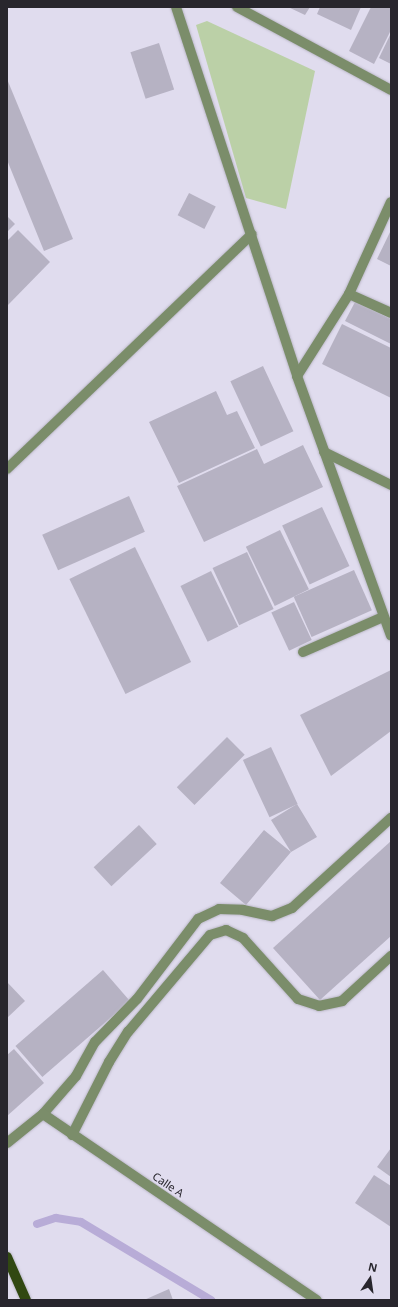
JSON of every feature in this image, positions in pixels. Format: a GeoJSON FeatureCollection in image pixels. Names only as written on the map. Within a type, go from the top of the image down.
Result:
{"type":"FeatureCollection","features":[{"type":"Feature","properties":{"kind":"main road"},"geometry":{"type":"LineString","coordinates":[[7,1257],[26,1300]]}},
{"type":"Feature","properties":{"kind":"street"},"geometry":{"type":"LineString","coordinates":[[176,7],[252,234],[297,376],[391,636]]}},
{"type":"Feature","properties":{"kind":"street"},"geometry":{"type":"LineString","coordinates":[[237,7],[391,90]]}},
{"type":"Feature","properties":{"kind":"street"},"geometry":{"type":"LineString","coordinates":[[297,376],[348,294],[391,202]]}},
{"type":"Feature","properties":{"kind":"street"},"geometry":{"type":"LineString","coordinates":[[7,469],[252,234]]}},
{"type":"Feature","properties":{"kind":"street"},"geometry":{"type":"LineString","coordinates":[[348,294],[391,313]]}},
{"type":"Feature","properties":{"kind":"street"},"geometry":{"type":"LineString","coordinates":[[324,452],[391,485]]}},
{"type":"Feature","properties":{"kind":"street"},"geometry":{"type":"LineString","coordinates":[[303,652],[383,617]]}},
{"type":"Feature","properties":{"kind":"street"},"geometry":{"type":"LineString","coordinates":[[7,1143],[43,1114],[76,1076],[95,1042],[137,999],[198,919],[219,909],[244,910],[272,916],[292,908],[391,818]]}},
{"type":"Feature","properties":{"kind":"street"},"geometry":{"type":"LineString","coordinates":[[72,1135],[109,1062],[128,1032],[210,935],[226,930],[243,938],[298,999],[319,1006],[342,1001],[391,956]]}},
{"type":"Feature","properties":{"kind":"street","name":"Calle A"},"geometry":{"type":"LineString","coordinates":[[43,1114],[317,1300]]}},
{"type":"Feature","properties":{"kind":"green space"},"geometry":{"type":"Polygon","coordinates":[[[207,21],[315,71],[286,209],[246,198],[196,25],[207,21]]]}},
{"type":"Feature","properties":{"kind":"building"},"geometry":{"type":"Polygon","coordinates":[[[288,7],[310,7],[305,15],[288,7]]]}},
{"type":"Feature","properties":{"kind":"building"},"geometry":{"type":"Polygon","coordinates":[[[320,7],[361,7],[351,30],[317,14],[320,7]]]}},
{"type":"Feature","properties":{"kind":"building"},"geometry":{"type":"Polygon","coordinates":[[[371,7],[391,7],[391,30],[374,64],[349,51],[371,7]]]}},
{"type":"Feature","properties":{"kind":"building"},"geometry":{"type":"Polygon","coordinates":[[[391,33],[391,64],[379,58],[391,33]]]}},
{"type":"Feature","properties":{"kind":"building"},"geometry":{"type":"Polygon","coordinates":[[[159,43],[174,90],[146,99],[130,52],[159,43]]]}},
{"type":"Feature","properties":{"kind":"building"},"geometry":{"type":"Polygon","coordinates":[[[7,79],[73,239],[44,251],[7,160],[7,79]]]}},
{"type":"Feature","properties":{"kind":"building"},"geometry":{"type":"Polygon","coordinates":[[[189,193],[216,207],[204,229],[178,215],[189,193]]]}},
{"type":"Feature","properties":{"kind":"building"},"geometry":{"type":"Polygon","coordinates":[[[7,216],[15,224],[7,232],[7,216]]]}},
{"type":"Feature","properties":{"kind":"building"},"geometry":{"type":"Polygon","coordinates":[[[18,230],[50,262],[7,306],[7,241],[18,230]]]}},
{"type":"Feature","properties":{"kind":"building"},"geometry":{"type":"Polygon","coordinates":[[[391,230],[391,266],[377,259],[391,230]]]}},
{"type":"Feature","properties":{"kind":"building"},"geometry":{"type":"Polygon","coordinates":[[[355,302],[391,319],[391,344],[345,321],[355,302]]]}},
{"type":"Feature","properties":{"kind":"building"},"geometry":{"type":"Polygon","coordinates":[[[342,324],[391,348],[391,398],[322,364],[342,324]]]}},
{"type":"Feature","properties":{"kind":"building"},"geometry":{"type":"Polygon","coordinates":[[[263,366],[293,431],[261,446],[230,381],[263,366]]]}},
{"type":"Feature","properties":{"kind":"building"},"geometry":{"type":"Polygon","coordinates":[[[216,391],[227,415],[237,411],[255,448],[179,483],[149,422],[216,391]]]}},
{"type":"Feature","properties":{"kind":"building"},"geometry":{"type":"Polygon","coordinates":[[[303,445],[323,487],[204,542],[177,486],[257,449],[264,464],[303,445]]]}},
{"type":"Feature","properties":{"kind":"building"},"geometry":{"type":"Polygon","coordinates":[[[129,496],[145,532],[58,570],[42,535],[129,496]]]}},
{"type":"Feature","properties":{"kind":"building"},"geometry":{"type":"Polygon","coordinates":[[[322,507],[349,566],[310,585],[282,526],[322,507]]]}},
{"type":"Feature","properties":{"kind":"building"},"geometry":{"type":"Polygon","coordinates":[[[280,530],[309,589],[275,606],[246,547],[280,530]]]}},
{"type":"Feature","properties":{"kind":"building"},"geometry":{"type":"Polygon","coordinates":[[[135,547],[191,662],[125,694],[69,579],[135,547]]]}},
{"type":"Feature","properties":{"kind":"building"},"geometry":{"type":"Polygon","coordinates":[[[247,552],[274,609],[239,625],[213,568],[247,552]]]}},
{"type":"Feature","properties":{"kind":"building"},"geometry":{"type":"Polygon","coordinates":[[[354,570],[372,610],[312,637],[294,597],[354,570]]]}},
{"type":"Feature","properties":{"kind":"building"},"geometry":{"type":"Polygon","coordinates":[[[211,571],[238,627],[208,642],[180,586],[211,571]]]}},
{"type":"Feature","properties":{"kind":"building"},"geometry":{"type":"Polygon","coordinates":[[[294,602],[312,640],[289,651],[271,613],[294,602]]]}},
{"type":"Feature","properties":{"kind":"building"},"geometry":{"type":"Polygon","coordinates":[[[391,670],[391,731],[331,776],[300,715],[391,670]]]}},
{"type":"Feature","properties":{"kind":"building"},"geometry":{"type":"Polygon","coordinates":[[[227,737],[245,755],[194,805],[177,787],[227,737]]]}},
{"type":"Feature","properties":{"kind":"building"},"geometry":{"type":"Polygon","coordinates":[[[271,747],[298,804],[270,817],[243,760],[271,747]]]}},
{"type":"Feature","properties":{"kind":"building"},"geometry":{"type":"Polygon","coordinates":[[[297,804],[317,837],[291,852],[271,820],[297,804]]]}},
{"type":"Feature","properties":{"kind":"building"},"geometry":{"type":"Polygon","coordinates":[[[139,825],[157,844],[111,886],[94,867],[139,825]]]}},
{"type":"Feature","properties":{"kind":"building"},"geometry":{"type":"Polygon","coordinates":[[[264,830],[291,852],[246,905],[220,883],[264,830]]]}},
{"type":"Feature","properties":{"kind":"building"},"geometry":{"type":"Polygon","coordinates":[[[391,841],[391,936],[320,1000],[273,948],[391,841]]]}},
{"type":"Feature","properties":{"kind":"building"},"geometry":{"type":"Polygon","coordinates":[[[103,970],[130,1001],[42,1077],[15,1046],[103,970]]]}},
{"type":"Feature","properties":{"kind":"building"},"geometry":{"type":"Polygon","coordinates":[[[7,982],[25,1001],[7,1018],[7,982]]]}},
{"type":"Feature","properties":{"kind":"building"},"geometry":{"type":"Polygon","coordinates":[[[14,1049],[44,1083],[7,1116],[7,1055],[14,1049]]]}},
{"type":"Feature","properties":{"kind":"building"},"geometry":{"type":"Polygon","coordinates":[[[391,1148],[391,1177],[377,1167],[391,1148]]]}},
{"type":"Feature","properties":{"kind":"building"},"geometry":{"type":"Polygon","coordinates":[[[374,1175],[391,1186],[391,1227],[355,1203],[374,1175]]]}},
{"type":"Feature","properties":{"kind":"building"},"geometry":{"type":"Polygon","coordinates":[[[169,1289],[173,1300],[144,1300],[169,1289]]]}},
{"type":"Feature","properties":{"kind":"waterway"},"geometry":{"type":"LineString","coordinates":[[37,1224],[56,1218],[81,1222],[211,1300]]}}]}
